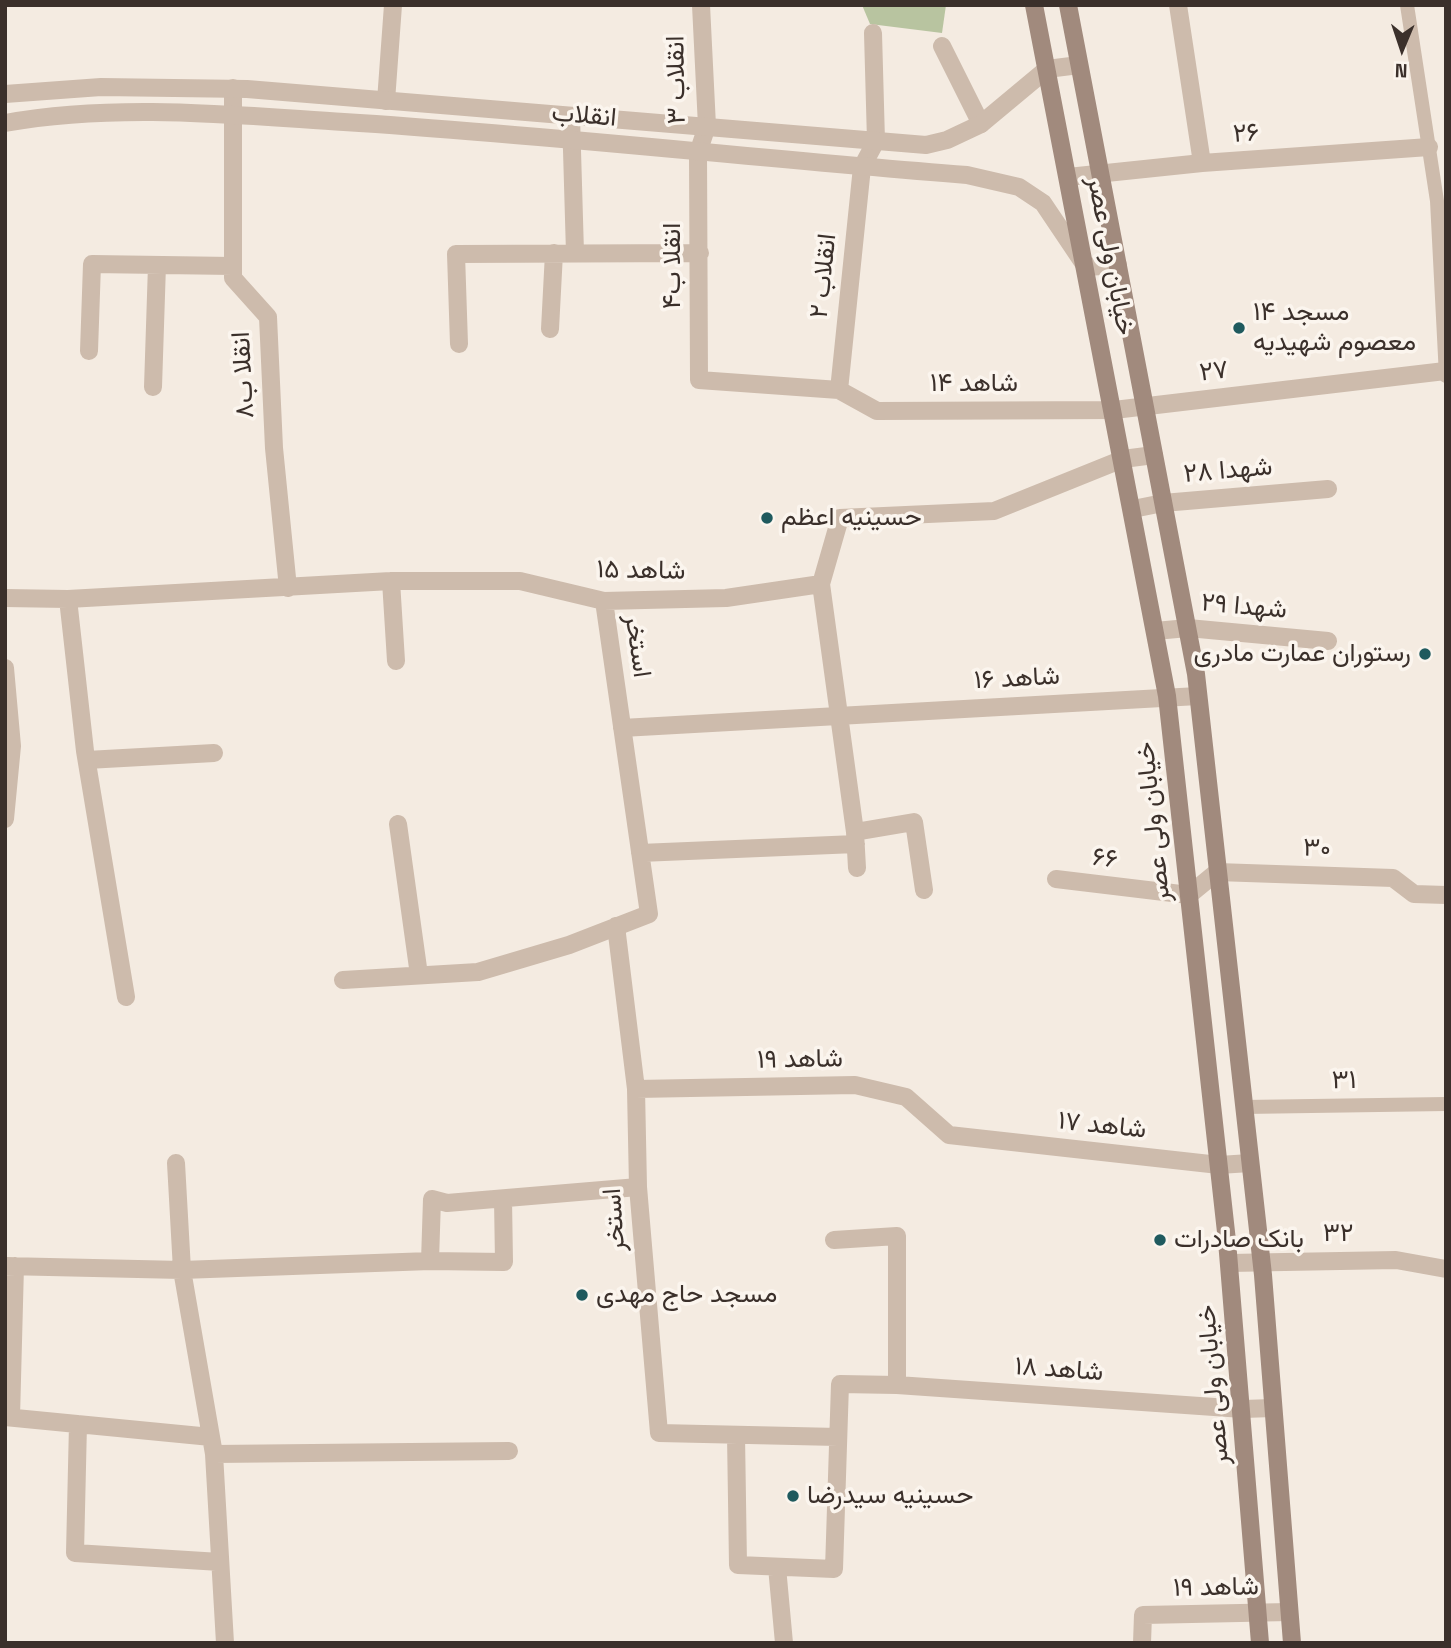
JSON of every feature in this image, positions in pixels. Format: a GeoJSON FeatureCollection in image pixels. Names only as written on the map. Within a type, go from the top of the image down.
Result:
{"type":"FeatureCollection","features":[{"type":"Feature","properties":{"kind":"main road","name":"خیابان ولی عصر"},"geometry":{"type":"LineString","coordinates":[[1034,5],[1167,696],[1229,1263],[1260,1643]]}},
{"type":"Feature","properties":{"kind":"main road","name":"خیابان ولی عصر"},"geometry":{"type":"LineString","coordinates":[[1068,5],[1188,628],[1198,696],[1261,1261],[1292,1643]]}},
{"type":"Feature","properties":{"kind":"street"},"geometry":{"type":"LineString","coordinates":[[386,101],[393,5]]}},
{"type":"Feature","properties":{"kind":"street","name":"انقلاب ۳"},"geometry":{"type":"LineString","coordinates":[[698,153],[707,126],[701,5]]}},
{"type":"Feature","properties":{"kind":"street"},"geometry":{"type":"LineString","coordinates":[[1178,5],[1202,163]]}},
{"type":"Feature","properties":{"kind":"street"},"geometry":{"type":"LineString","coordinates":[[862,167],[876,141],[873,33]]}},
{"type":"Feature","properties":{"kind":"street"},"geometry":{"type":"LineString","coordinates":[[942,46],[981,124]]}},
{"type":"Feature","properties":{"kind":"street"},"geometry":{"type":"LineString","coordinates":[[1047,69],[1079,65]]}},
{"type":"Feature","properties":{"kind":"street","name":"انقلاب"},"geometry":{"type":"LineString","coordinates":[[5,94],[101,87],[233,88],[926,145],[947,140],[981,124],[1047,69]]}},
{"type":"Feature","properties":{"kind":"street","name":"انقلا ب۸"},"geometry":{"type":"LineString","coordinates":[[233,88],[233,278],[268,317],[274,448],[288,588]]}},
{"type":"Feature","properties":{"kind":"street","name":"انقلاب"},"geometry":{"type":"LineString","coordinates":[[5,123],[71,115],[231,115],[422,127],[967,175],[1019,187],[1042,203],[1086,267]]}},
{"type":"Feature","properties":{"kind":"street"},"geometry":{"type":"LineString","coordinates":[[571,116],[575,253]]}},
{"type":"Feature","properties":{"kind":"street","name":"۲۶"},"geometry":{"type":"LineString","coordinates":[[1068,177],[1202,163],[1429,147]]}},
{"type":"Feature","properties":{"kind":"street","name":"انقلا ب۴"},"geometry":{"type":"LineString","coordinates":[[698,153],[699,380],[839,390]]}},
{"type":"Feature","properties":{"kind":"street","name":"انقلاب ۲"},"geometry":{"type":"LineString","coordinates":[[839,390],[862,167]]}},
{"type":"Feature","properties":{"kind":"street"},"geometry":{"type":"LineString","coordinates":[[550,329],[554,253]]}},
{"type":"Feature","properties":{"kind":"street"},"geometry":{"type":"LineString","coordinates":[[459,344],[456,254],[700,253]]}},
{"type":"Feature","properties":{"kind":"street"},"geometry":{"type":"LineString","coordinates":[[89,351],[92,264],[233,266]]}},
{"type":"Feature","properties":{"kind":"street"},"geometry":{"type":"LineString","coordinates":[[153,387],[157,265]]}},
{"type":"Feature","properties":{"kind":"street"},"geometry":{"type":"LineString","coordinates":[[1086,267],[1118,265]]}},
{"type":"Feature","properties":{"kind":"street","name":"۲۷"},"geometry":{"type":"LineString","coordinates":[[1114,410],[1446,374]]}},
{"type":"Feature","properties":{"kind":"street","name":"شاهد ۱۴"},"geometry":{"type":"LineString","coordinates":[[839,390],[877,411],[1114,410]]}},
{"type":"Feature","properties":{"kind":"street"},"geometry":{"type":"LineString","coordinates":[[857,868],[856,838],[821,584],[840,518],[995,511],[1123,459],[1154,455]]}},
{"type":"Feature","properties":{"kind":"street","name":"شهدا ۲۸"},"geometry":{"type":"LineString","coordinates":[[1133,509],[1163,502],[1328,489]]}},
{"type":"Feature","properties":{"kind":"street"},"geometry":{"type":"LineString","coordinates":[[391,581],[396,661]]}},
{"type":"Feature","properties":{"kind":"street","name":"شاهد ۱۵"},"geometry":{"type":"LineString","coordinates":[[5,598],[68,599],[391,581],[520,581],[604,601],[726,598],[821,584]]}},
{"type":"Feature","properties":{"kind":"street"},"geometry":{"type":"LineString","coordinates":[[68,599],[86,760],[126,997]]}},
{"type":"Feature","properties":{"kind":"street","name":"استخر"},"geometry":{"type":"LineString","coordinates":[[343,980],[478,972],[569,945],[649,914],[604,601]]}},
{"type":"Feature","properties":{"kind":"street","name":"شهدا ۲۹"},"geometry":{"type":"LineString","coordinates":[[1155,631],[1188,628],[1328,642]]}},
{"type":"Feature","properties":{"kind":"street"},"geometry":{"type":"LineString","coordinates":[[5,668],[12,746],[5,819]]}},
{"type":"Feature","properties":{"kind":"street","name":"شاهد ۱۶"},"geometry":{"type":"LineString","coordinates":[[622,728],[1198,696]]}},
{"type":"Feature","properties":{"kind":"street"},"geometry":{"type":"LineString","coordinates":[[86,760],[214,753]]}},
{"type":"Feature","properties":{"kind":"street"},"geometry":{"type":"LineString","coordinates":[[640,853],[856,838],[914,822],[924,890]]}},
{"type":"Feature","properties":{"kind":"street"},"geometry":{"type":"LineString","coordinates":[[398,824],[419,975]]}},
{"type":"Feature","properties":{"kind":"street"},"geometry":{"type":"LineString","coordinates":[[1189,895],[1217,872]]}},
{"type":"Feature","properties":{"kind":"street","name":"۳۰"},"geometry":{"type":"LineString","coordinates":[[1217,872],[1393,878],[1414,894],[1446,895]]}},
{"type":"Feature","properties":{"kind":"street","name":"۶۶"},"geometry":{"type":"LineString","coordinates":[[1056,879],[1189,895]]}},
{"type":"Feature","properties":{"kind":"street","name":"استخر"},"geometry":{"type":"LineString","coordinates":[[616,926],[636,1089],[638,1187],[659,1433],[838,1437]]}},
{"type":"Feature","properties":{"kind":"street","name":"شاهد ۱۹"},"geometry":{"type":"LineString","coordinates":[[636,1089],[855,1085],[906,1097],[949,1135]]}},
{"type":"Feature","properties":{"kind":"street","name":"شاهد ۱۷"},"geometry":{"type":"LineString","coordinates":[[949,1135],[1219,1165],[1250,1163]]}},
{"type":"Feature","properties":{"kind":"street"},"geometry":{"type":"LineString","coordinates":[[176,1163],[182,1270],[212,1446],[225,1643]]}},
{"type":"Feature","properties":{"kind":"street"},"geometry":{"type":"LineString","coordinates":[[430,1261],[432,1199],[447,1203],[638,1187]]}},
{"type":"Feature","properties":{"kind":"street"},"geometry":{"type":"LineString","coordinates":[[503,1199],[504,1262],[430,1261],[182,1270],[10,1266],[8,1417],[78,1424],[212,1446],[509,1451]]}},
{"type":"Feature","properties":{"kind":"street"},"geometry":{"type":"LineString","coordinates":[[834,1240],[897,1236],[897,1385]]}},
{"type":"Feature","properties":{"kind":"street","name":"۳۲"},"geometry":{"type":"LineString","coordinates":[[1229,1263],[1396,1260],[1446,1269]]}},
{"type":"Feature","properties":{"kind":"street","name":"شاهد ۱۸"},"geometry":{"type":"LineString","coordinates":[[838,1437],[841,1384],[897,1385],[1242,1409],[1273,1408]]}},
{"type":"Feature","properties":{"kind":"street"},"geometry":{"type":"LineString","coordinates":[[78,1424],[75,1553],[220,1562]]}},
{"type":"Feature","properties":{"kind":"street"},"geometry":{"type":"LineString","coordinates":[[736,1435],[738,1565],[834,1569],[838,1437]]}},
{"type":"Feature","properties":{"kind":"street"},"geometry":{"type":"LineString","coordinates":[[777,1567],[784,1643]]}},
{"type":"Feature","properties":{"kind":"street","name":"شاهد ۱۹"},"geometry":{"type":"LineString","coordinates":[[1142,1643],[1143,1615],[1289,1612]]}},
{"type":"Feature","properties":{"kind":"lane"},"geometry":{"type":"LineString","coordinates":[[1407,5],[1437,201],[1446,374]]}},
{"type":"Feature","properties":{"kind":"lane","name":"۳۱"},"geometry":{"type":"LineString","coordinates":[[1244,1107],[1446,1104]]}},
{"type":"Feature","properties":{"kind":"green space"},"geometry":{"type":"Polygon","coordinates":[[[862,5],[946,5],[942,33],[870,24],[862,5]]]}},
{"type":"Feature","properties":{"kind":"place","name":"مسجد ۱۴ معصوم شهیدیه"},"geometry":{"type":"Point","coordinates":[1239,328]}},
{"type":"Feature","properties":{"kind":"place","name":"حسینیه اعظم"},"geometry":{"type":"Point","coordinates":[767,518]}},
{"type":"Feature","properties":{"kind":"place","name":"رستوران عمارت مادری"},"geometry":{"type":"Point","coordinates":[1425,654]}},
{"type":"Feature","properties":{"kind":"place","name":"بانک صادرات"},"geometry":{"type":"Point","coordinates":[1160,1240]}},
{"type":"Feature","properties":{"kind":"place","name":"مسجد حاج مهدی"},"geometry":{"type":"Point","coordinates":[582,1295]}},
{"type":"Feature","properties":{"kind":"place","name":"حسینیه سیدرضا"},"geometry":{"type":"Point","coordinates":[793,1496]}}]}
